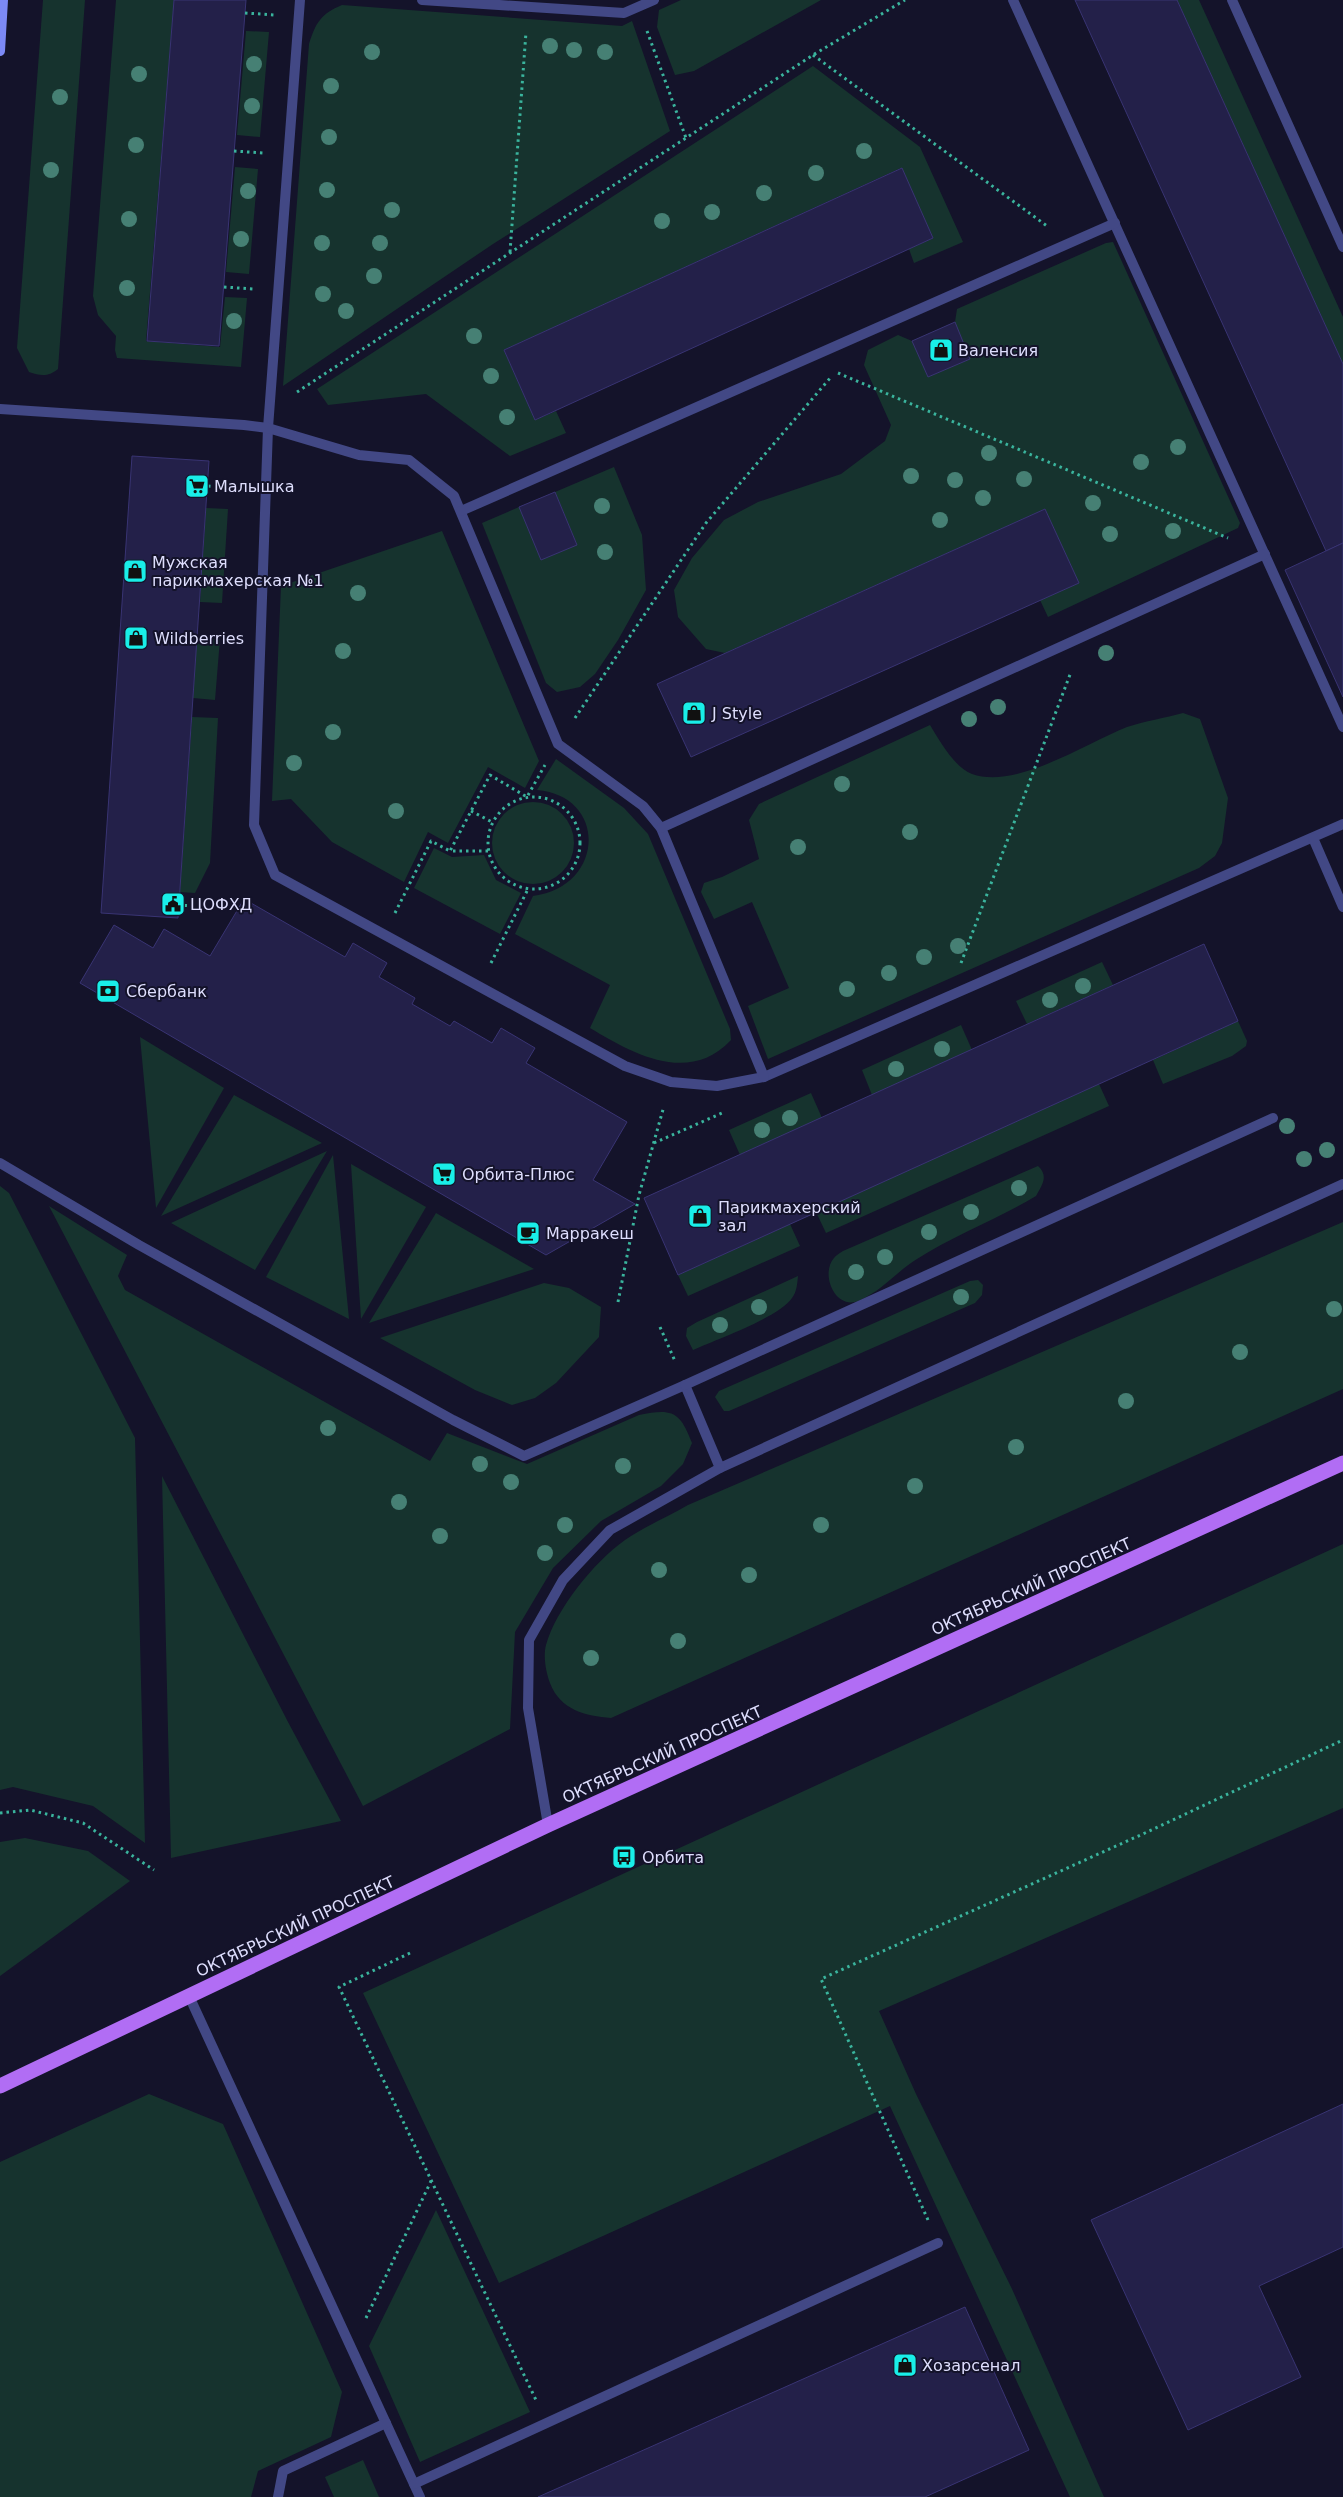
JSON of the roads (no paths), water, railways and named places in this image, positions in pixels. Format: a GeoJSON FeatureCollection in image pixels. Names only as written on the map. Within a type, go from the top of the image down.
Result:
{"type":"FeatureCollection","features":[{"type":"Feature","properties":{"kind":"main road","name":"ОКТЯБРЬСКИЙ ПРОСПЕКТ"},"geometry":{"type":"LineString","coordinates":[[0,2086],[548,1825],[1343,1463]]}},
{"type":"Feature","properties":{"kind":"street"},"geometry":{"type":"LineString","coordinates":[[0,51],[3,0]]}},
{"type":"Feature","properties":{"kind":"lane"},"geometry":{"type":"LineString","coordinates":[[300,0],[269,410],[254,825],[275,875],[478,988],[625,1066],[671,1082],[717,1086],[764,1077],[1343,824]]}},
{"type":"Feature","properties":{"kind":"lane"},"geometry":{"type":"LineString","coordinates":[[422,0],[624,13],[654,0]]}},
{"type":"Feature","properties":{"kind":"lane"},"geometry":{"type":"LineString","coordinates":[[1013,0],[1343,727]]}},
{"type":"Feature","properties":{"kind":"lane"},"geometry":{"type":"LineString","coordinates":[[1232,0],[1343,247]]}},
{"type":"Feature","properties":{"kind":"lane"},"geometry":{"type":"LineString","coordinates":[[461,511],[1115,223]]}},
{"type":"Feature","properties":{"kind":"lane"},"geometry":{"type":"LineString","coordinates":[[0,409],[268,428],[359,455],[409,460],[454,496],[558,744],[643,806],[661,828],[764,1077]]}},
{"type":"Feature","properties":{"kind":"lane"},"geometry":{"type":"LineString","coordinates":[[661,828],[1265,554]]}},
{"type":"Feature","properties":{"kind":"lane"},"geometry":{"type":"LineString","coordinates":[[1312,838],[1343,907]]}},
{"type":"Feature","properties":{"kind":"lane"},"geometry":{"type":"LineString","coordinates":[[0,1162],[139,1245],[453,1420],[524,1456],[685,1385],[1273,1118]]}},
{"type":"Feature","properties":{"kind":"lane"},"geometry":{"type":"LineString","coordinates":[[548,1825],[528,1708],[529,1640],[563,1580],[610,1530],[720,1468],[1343,1184]]}},
{"type":"Feature","properties":{"kind":"lane"},"geometry":{"type":"LineString","coordinates":[[685,1385],[720,1468]]}},
{"type":"Feature","properties":{"kind":"lane"},"geometry":{"type":"LineString","coordinates":[[188,1996],[420,2497]]}},
{"type":"Feature","properties":{"kind":"lane"},"geometry":{"type":"LineString","coordinates":[[414,2484],[938,2243]]}},
{"type":"Feature","properties":{"kind":"lane"},"geometry":{"type":"LineString","coordinates":[[278,2497],[283,2471],[386,2423]]}},
{"type":"Feature","properties":{"kind":"place","name":"Валенсия"},"geometry":{"type":"Point","coordinates":[941,350]}},
{"type":"Feature","properties":{"kind":"place","name":"Малышка"},"geometry":{"type":"Point","coordinates":[197,486]}},
{"type":"Feature","properties":{"kind":"place","name":"Мужская парикмахерская №1"},"geometry":{"type":"Point","coordinates":[135,571]}},
{"type":"Feature","properties":{"kind":"place","name":"Wildberries"},"geometry":{"type":"Point","coordinates":[136,638]}},
{"type":"Feature","properties":{"kind":"place","name":"J Style"},"geometry":{"type":"Point","coordinates":[694,713]}},
{"type":"Feature","properties":{"kind":"place","name":"ЦОФХД"},"geometry":{"type":"Point","coordinates":[173,904]}},
{"type":"Feature","properties":{"kind":"place","name":"Сбербанк"},"geometry":{"type":"Point","coordinates":[108,991]}},
{"type":"Feature","properties":{"kind":"place","name":"Орбита-Плюс"},"geometry":{"type":"Point","coordinates":[444,1174]}},
{"type":"Feature","properties":{"kind":"place","name":"Парикмахерский зал"},"geometry":{"type":"Point","coordinates":[700,1216]}},
{"type":"Feature","properties":{"kind":"place","name":"Марракеш"},"geometry":{"type":"Point","coordinates":[528,1233]}},
{"type":"Feature","properties":{"kind":"place","name":"Орбита"},"geometry":{"type":"Point","coordinates":[624,1857]}},
{"type":"Feature","properties":{"kind":"place","name":"Хозарсенал"},"geometry":{"type":"Point","coordinates":[905,2365]}}]}
